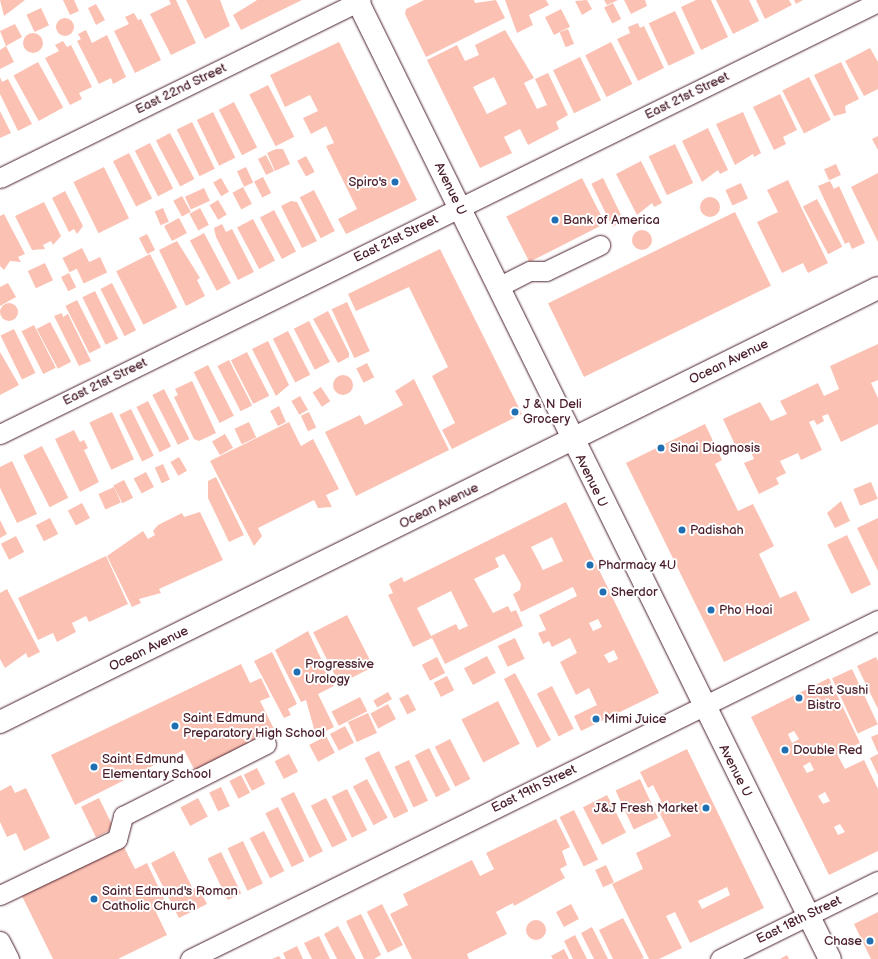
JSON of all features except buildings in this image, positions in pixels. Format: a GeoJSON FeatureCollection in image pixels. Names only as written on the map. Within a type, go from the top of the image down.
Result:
{"type":"FeatureCollection","features":[{"type":"Feature","properties":{"kind":"main road","name":"Avenue U"},"geometry":{"type":"LineString","coordinates":[[359,1],[702,706],[830,959]]}},
{"type":"Feature","properties":{"kind":"main road","name":"Ocean Avenue"},"geometry":{"type":"LineString","coordinates":[[0,722],[878,288]]}},
{"type":"Feature","properties":{"kind":"street","name":"East 22nd Street"},"geometry":{"type":"LineString","coordinates":[[0,178],[359,1]]}},
{"type":"Feature","properties":{"kind":"street","name":"East 21st Street"},"geometry":{"type":"LineString","coordinates":[[0,434],[878,2]]}},
{"type":"Feature","properties":{"kind":"street"},"geometry":{"type":"LineString","coordinates":[[498,287],[530,271],[546,271],[600,245]]}},
{"type":"Feature","properties":{"kind":"street","name":"East 19th Street"},"geometry":{"type":"LineString","coordinates":[[190,959],[878,620]]}},
{"type":"Feature","properties":{"kind":"street"},"geometry":{"type":"LineString","coordinates":[[0,895],[117,839],[123,816],[266,744]]}},
{"type":"Feature","properties":{"kind":"street","name":"East 18th Street"},"geometry":{"type":"LineString","coordinates":[[720,959],[878,881]]}},
{"type":"Feature","properties":{"kind":"street"},"geometry":{"type":"LineString","coordinates":[[0,941],[9,959]]}},
{"type":"Feature","properties":{"kind":"place","name":"Spiro's"},"geometry":{"type":"Point","coordinates":[395,182]}},
{"type":"Feature","properties":{"kind":"place","name":"Bank of America"},"geometry":{"type":"Point","coordinates":[555,220]}},
{"type":"Feature","properties":{"kind":"place","name":"J & N Deli Grocery"},"geometry":{"type":"Point","coordinates":[515,412]}},
{"type":"Feature","properties":{"kind":"place","name":"Sinai Diagnosis"},"geometry":{"type":"Point","coordinates":[661,448]}},
{"type":"Feature","properties":{"kind":"place","name":"Padishah"},"geometry":{"type":"Point","coordinates":[682,530]}},
{"type":"Feature","properties":{"kind":"place","name":"Pharmacy 4U"},"geometry":{"type":"Point","coordinates":[590,565]}},
{"type":"Feature","properties":{"kind":"place","name":"Sherdor"},"geometry":{"type":"Point","coordinates":[603,592]}},
{"type":"Feature","properties":{"kind":"place","name":"Pho Hoai"},"geometry":{"type":"Point","coordinates":[711,610]}},
{"type":"Feature","properties":{"kind":"place","name":"Progressive Urology"},"geometry":{"type":"Point","coordinates":[297,672]}},
{"type":"Feature","properties":{"kind":"place","name":"East Sushi Bistro"},"geometry":{"type":"Point","coordinates":[799,698]}},
{"type":"Feature","properties":{"kind":"place","name":"Mimi Juice"},"geometry":{"type":"Point","coordinates":[596,719]}},
{"type":"Feature","properties":{"kind":"place","name":"Saint Edmund Preparatory High School"},"geometry":{"type":"Point","coordinates":[175,726]}},
{"type":"Feature","properties":{"kind":"place","name":"Double Red"},"geometry":{"type":"Point","coordinates":[785,750]}},
{"type":"Feature","properties":{"kind":"place","name":"Saint Edmund Elementary School"},"geometry":{"type":"Point","coordinates":[94,767]}},
{"type":"Feature","properties":{"kind":"place","name":"J&J Fresh Market"},"geometry":{"type":"Point","coordinates":[706,808]}},
{"type":"Feature","properties":{"kind":"place","name":"Saint Edmund's Roman Catholic Church"},"geometry":{"type":"Point","coordinates":[94,899]}},
{"type":"Feature","properties":{"kind":"place","name":"Chase"},"geometry":{"type":"Point","coordinates":[870,941]}}]}
